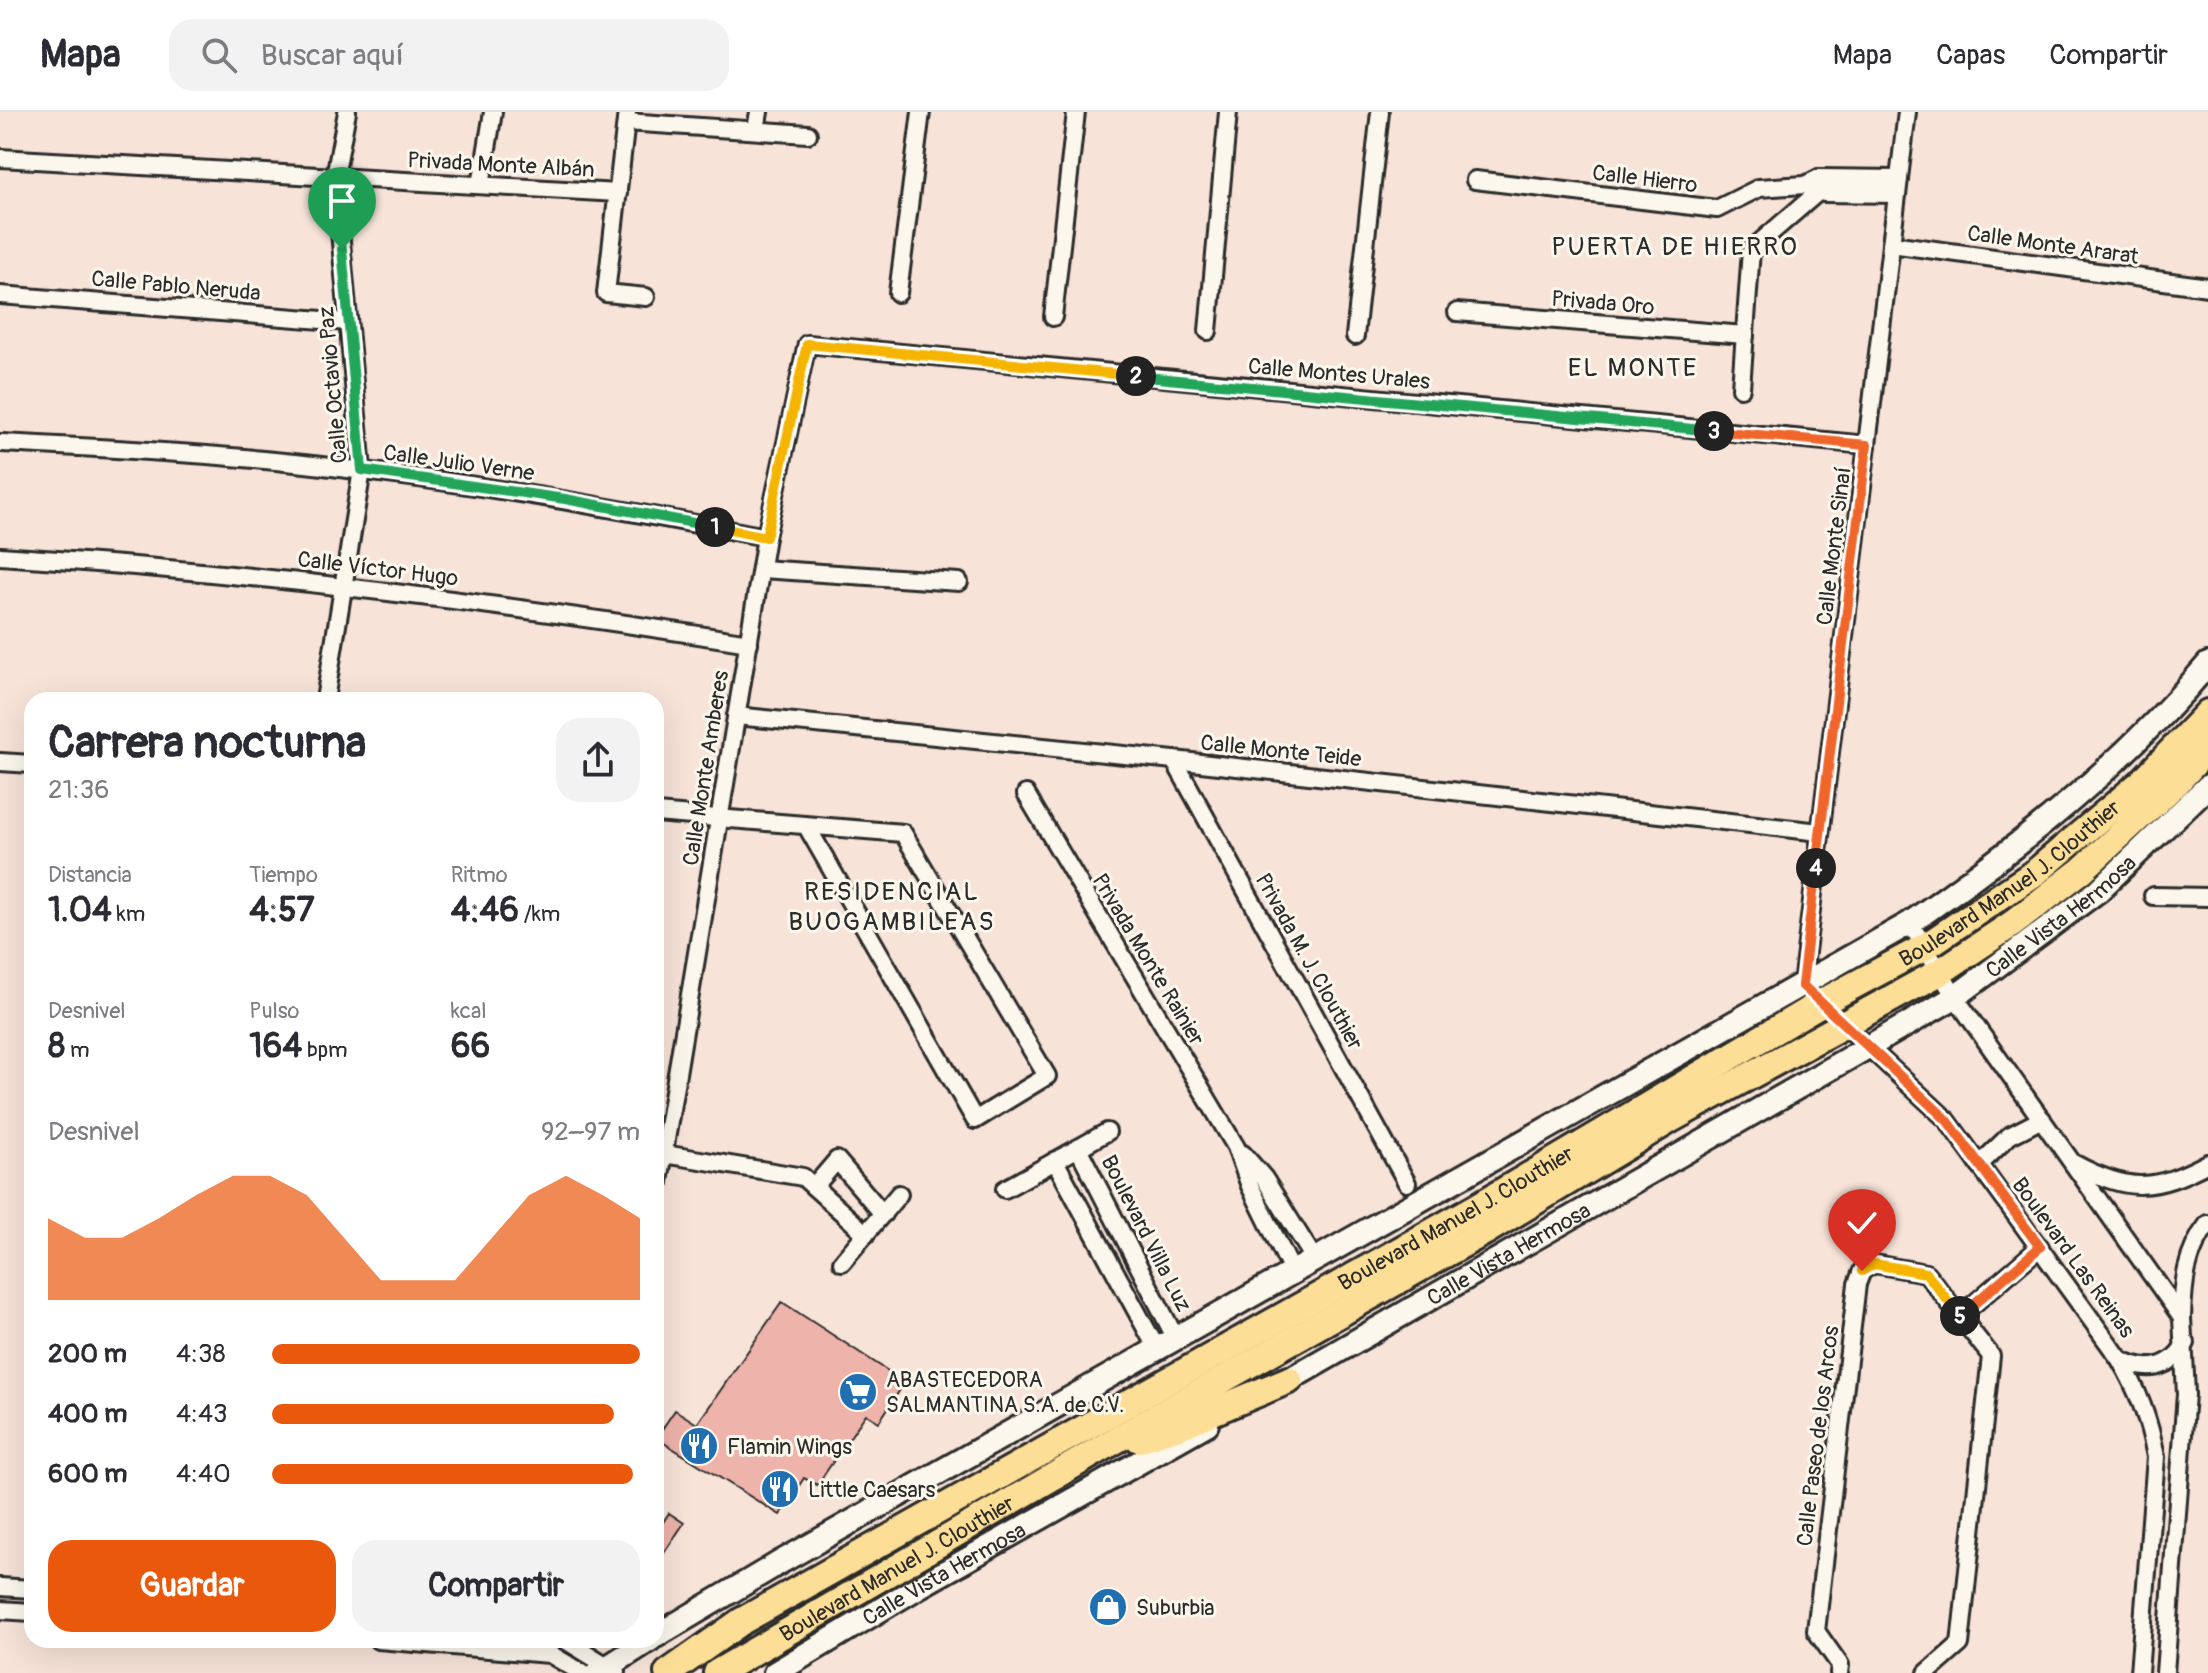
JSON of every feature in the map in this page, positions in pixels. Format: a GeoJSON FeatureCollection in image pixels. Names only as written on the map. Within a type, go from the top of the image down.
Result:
{"type":"FeatureCollection","features":[{"type":"Feature","properties":{"kind":"main road","name":"Boulevard Manuel J. Clouthier"},"geometry":{"type":"LineString","coordinates":[[668,1673],[742,1621],[1475,1208],[1811,994],[1925,947],[2036,872],[2141,783],[2208,713]]}},
{"type":"Feature","properties":{"kind":"main road","name":"Boulevard Manuel J. Clouthier"},"geometry":{"type":"LineString","coordinates":[[717,1673],[1090,1455],[1484,1232],[1671,1119],[1940,972],[2012,924],[2082,870],[2176,783],[2208,748]]}},
{"type":"Feature","properties":{"kind":"main road"},"geometry":{"type":"LineString","coordinates":[[1090,1455],[1179,1426],[1289,1380]]}},
{"type":"Feature","properties":{"kind":"street","name":"Calle Octavio Paz"},"geometry":{"type":"LineString","coordinates":[[326,692],[362,470],[335,177],[347,112]]}},
{"type":"Feature","properties":{"kind":"street"},"geometry":{"type":"LineString","coordinates":[[481,185],[493,112]]}},
{"type":"Feature","properties":{"kind":"street"},"geometry":{"type":"LineString","coordinates":[[756,130],[759,112]]}},
{"type":"Feature","properties":{"kind":"street"},"geometry":{"type":"LineString","coordinates":[[898,293],[921,112]]}},
{"type":"Feature","properties":{"kind":"street"},"geometry":{"type":"LineString","coordinates":[[1053,317],[1076,112]]}},
{"type":"Feature","properties":{"kind":"street"},"geometry":{"type":"LineString","coordinates":[[1208,331],[1228,112]]}},
{"type":"Feature","properties":{"kind":"street"},"geometry":{"type":"LineString","coordinates":[[1355,336],[1380,112]]}},
{"type":"Feature","properties":{"kind":"street","name":"Calle Monte Sinaí"},"geometry":{"type":"LineString","coordinates":[[1811,994],[1820,832],[1907,112]]}},
{"type":"Feature","properties":{"kind":"street"},"geometry":{"type":"LineString","coordinates":[[618,193],[627,117],[808,134]]}},
{"type":"Feature","properties":{"kind":"street","name":"Privada Monte Albán"},"geometry":{"type":"LineString","coordinates":[[0,158],[618,193],[606,293],[646,297]]}},
{"type":"Feature","properties":{"kind":"street","name":"Calle Hierro"},"geometry":{"type":"LineString","coordinates":[[1475,180],[1717,209],[1759,188],[1814,185],[1898,187]]}},
{"type":"Feature","properties":{"kind":"street"},"geometry":{"type":"LineString","coordinates":[[1741,388],[1751,250],[1814,185]]}},
{"type":"Feature","properties":{"kind":"street","name":"Calle Monte Ararat"},"geometry":{"type":"LineString","coordinates":[[1891,244],[2208,287]]}},
{"type":"Feature","properties":{"kind":"street","name":"Calle Pablo Neruda"},"geometry":{"type":"LineString","coordinates":[[0,295],[348,322]]}},
{"type":"Feature","properties":{"kind":"street","name":"Privada Oro"},"geometry":{"type":"LineString","coordinates":[[1457,312],[1745,335]]}},
{"type":"Feature","properties":{"kind":"street","name":"Calle Montes Urales"},"geometry":{"type":"LineString","coordinates":[[807,344],[1867,445]]}},
{"type":"Feature","properties":{"kind":"street","name":"Calle Monte Amberes"},"geometry":{"type":"LineString","coordinates":[[664,1154],[766,537],[807,344]]}},
{"type":"Feature","properties":{"kind":"street","name":"Calle Julio Verne"},"geometry":{"type":"LineString","coordinates":[[0,443],[142,450],[362,470],[565,499],[766,537]]}},
{"type":"Feature","properties":{"kind":"street","name":"Calle Víctor Hugo"},"geometry":{"type":"LineString","coordinates":[[0,556],[343,585],[546,611],[749,643]]}},
{"type":"Feature","properties":{"kind":"street"},"geometry":{"type":"LineString","coordinates":[[761,569],[959,582]]}},
{"type":"Feature","properties":{"kind":"street"},"geometry":{"type":"LineString","coordinates":[[664,1631],[1315,1260],[1811,994],[2054,817],[2122,755],[2208,664]]}},
{"type":"Feature","properties":{"kind":"street","name":"Calle Monte Teide"},"geometry":{"type":"LineString","coordinates":[[736,716],[1174,760],[1820,832]]}},
{"type":"Feature","properties":{"kind":"street","name":"Privada M. J. Clouthier"},"geometry":{"type":"LineString","coordinates":[[1174,760],[1407,1183]]}},
{"type":"Feature","properties":{"kind":"street"},"geometry":{"type":"LineString","coordinates":[[0,762],[24,764]]}},
{"type":"Feature","properties":{"kind":"street","name":"Privada Monte Rainier"},"geometry":{"type":"LineString","coordinates":[[1026,794],[1236,1147],[1250,1186],[1293,1273]]}},
{"type":"Feature","properties":{"kind":"street","name":"Calle Vista Hermosa"},"geometry":{"type":"LineString","coordinates":[[775,1673],[920,1586],[1289,1380],[1955,997],[2098,891],[2205,796]]}},
{"type":"Feature","properties":{"kind":"street"},"geometry":{"type":"LineString","coordinates":[[664,814],[719,819],[806,825],[903,833],[1047,1076],[975,1120],[806,825]]}},
{"type":"Feature","properties":{"kind":"street"},"geometry":{"type":"LineString","coordinates":[[2153,896],[2208,897]]}},
{"type":"Feature","properties":{"kind":"street"},"geometry":{"type":"LineString","coordinates":[[1910,923],[1955,997],[2182,1318]]}},
{"type":"Feature","properties":{"kind":"street","name":"Boulevard Las Reinas"},"geometry":{"type":"LineString","coordinates":[[1811,994],[1947,1120],[2119,1358],[2137,1388],[2150,1422],[2156,1457],[2139,1673]]}},
{"type":"Feature","properties":{"kind":"street"},"geometry":{"type":"LineString","coordinates":[[1979,1165],[2009,1136],[2042,1119]]}},
{"type":"Feature","properties":{"kind":"street"},"geometry":{"type":"LineString","coordinates":[[1005,1189],[1107,1132]]}},
{"type":"Feature","properties":{"kind":"street","name":"Privada Monte Rainier"},"geometry":{"type":"LineString","coordinates":[[1236,1147],[1264,1178],[1315,1260]]}},
{"type":"Feature","properties":{"kind":"street","name":"Boulevard Villa Luz"},"geometry":{"type":"LineString","coordinates":[[1078,1148],[1167,1344]]}},
{"type":"Feature","properties":{"kind":"street"},"geometry":{"type":"LineString","coordinates":[[664,1154],[803,1177],[866,1234]]}},
{"type":"Feature","properties":{"kind":"street"},"geometry":{"type":"LineString","coordinates":[[814,1187],[837,1160],[883,1214]]}},
{"type":"Feature","properties":{"kind":"street","name":"Boulevard Villa Luz"},"geometry":{"type":"LineString","coordinates":[[1055,1161],[1167,1344]]}},
{"type":"Feature","properties":{"kind":"street"},"geometry":{"type":"LineString","coordinates":[[2072,1162],[2105,1180],[2141,1186],[2178,1180],[2208,1163]]}},
{"type":"Feature","properties":{"kind":"street"},"geometry":{"type":"LineString","coordinates":[[842,1262],[899,1194]]}},
{"type":"Feature","properties":{"kind":"street"},"geometry":{"type":"LineString","coordinates":[[2165,1673],[2186,1394],[2183,1277],[2197,1237],[2208,1224]]}},
{"type":"Feature","properties":{"kind":"street"},"geometry":{"type":"LineString","coordinates":[[1960,1316],[2040,1247]]}},
{"type":"Feature","properties":{"kind":"street","name":"Calle Paseo de los Arcos"},"geometry":{"type":"LineString","coordinates":[[1839,1673],[1840,1665],[1816,1631],[1857,1284],[1862,1271],[1874,1264],[1926,1273],[1991,1356],[1960,1644],[1927,1673]]}},
{"type":"Feature","properties":{"kind":"street"},"geometry":{"type":"LineString","coordinates":[[2119,1358],[2136,1367],[2156,1368],[2179,1355],[2186,1343]]}},
{"type":"Feature","properties":{"kind":"street"},"geometry":{"type":"LineString","coordinates":[[0,1587],[24,1588]]}},
{"type":"Feature","properties":{"kind":"street"},"geometry":{"type":"LineString","coordinates":[[0,1610],[24,1612]]}},
{"type":"Feature","properties":{"kind":"street"},"geometry":{"type":"LineString","coordinates":[[476,1648],[550,1654],[579,1671],[582,1648]]}},
{"type":"Feature","properties":{"kind":"street"},"geometry":{"type":"LineString","coordinates":[[586,1648],[608,1670],[639,1648]]}},
{"type":"Feature","properties":{"kind":"building"},"geometry":{"type":"Polygon","coordinates":[[[782,1302],[905,1382],[879,1422],[866,1414],[817,1485],[804,1478],[780,1515],[664,1443],[664,1426],[675,1410],[697,1424],[782,1302]]]}},
{"type":"Feature","properties":{"kind":"building"},"geometry":{"type":"Polygon","coordinates":[[[669,1513],[684,1523],[664,1553],[664,1521],[669,1513]]]}},
{"type":"Feature","properties":{"kind":"place","name":"ABASTECEDORA SALMANTINA S.A. de C.V."},"geometry":{"type":"Point","coordinates":[858,1392]}},
{"type":"Feature","properties":{"kind":"place","name":"Flamin Wings"},"geometry":{"type":"Point","coordinates":[699,1446]}},
{"type":"Feature","properties":{"kind":"place","name":"Little Caesars"},"geometry":{"type":"Point","coordinates":[780,1489]}},
{"type":"Feature","properties":{"kind":"place","name":"Suburbia"},"geometry":{"type":"Point","coordinates":[1108,1607]}},
{"type":"Feature","properties":{"kind":"district","name":"PUERTA DE HIERRO"},"geometry":{"type":"Point","coordinates":[1675,246]}},
{"type":"Feature","properties":{"kind":"district","name":"EL MONTE"},"geometry":{"type":"Point","coordinates":[1633,367]}},
{"type":"Feature","properties":{"kind":"district","name":"RESIDENCIAL BUOGAMBILEAS"},"geometry":{"type":"Point","coordinates":[892,906]}},
{"type":"Feature","properties":{"kind":"route"},"geometry":{"type":"LineString","coordinates":[[342,249],[362,470],[565,499],[766,537],[807,344],[1867,445],[1802,985],[1921,1092],[1947,1120],[2040,1247],[1960,1316],[1926,1273],[1874,1264],[1862,1271]]}}]}
